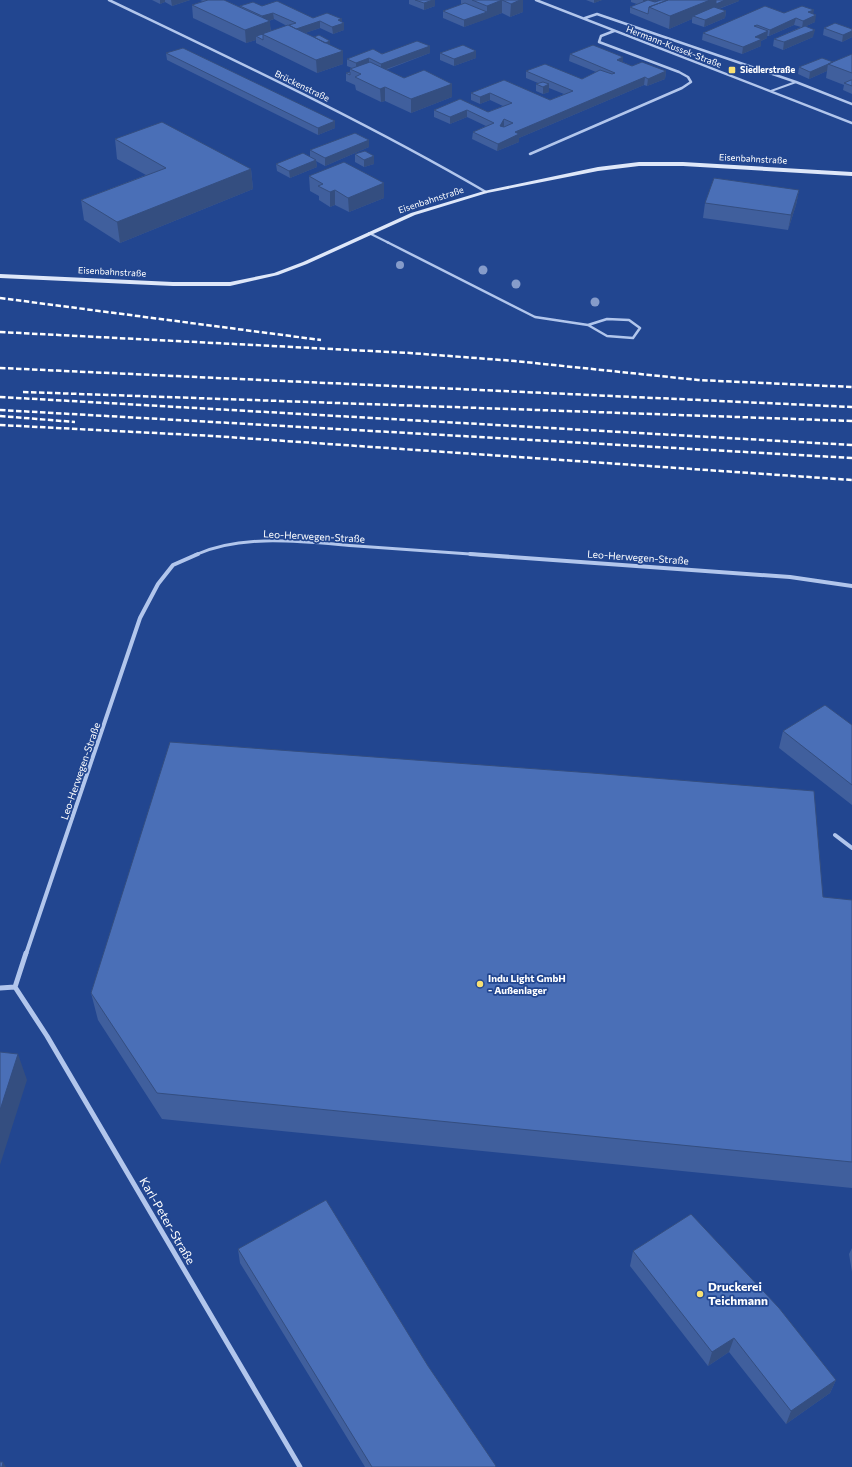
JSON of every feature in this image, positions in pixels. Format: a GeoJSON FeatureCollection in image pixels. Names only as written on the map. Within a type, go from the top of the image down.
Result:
{"type":"FeatureCollection","features":[{"type":"Feature","properties":{"kind":"street","name":"Brückenstraße"},"geometry":{"type":"LineString","coordinates":[[109,0],[383,133],[437,162],[486,192]]}},
{"type":"Feature","properties":{"kind":"street","name":"Hermann-Kussek-Straße"},"geometry":{"type":"LineString","coordinates":[[536,0],[852,123]]}},
{"type":"Feature","properties":{"kind":"street"},"geometry":{"type":"LineString","coordinates":[[584,19],[597,14],[796,82],[852,104]]}},
{"type":"Feature","properties":{"kind":"street"},"geometry":{"type":"LineString","coordinates":[[530,154],[682,88],[691,82],[688,77],[679,72],[599,42],[600,36],[614,31]]}},
{"type":"Feature","properties":{"kind":"street","name":"Eisenbahnstraße"},"geometry":{"type":"LineString","coordinates":[[0,276],[173,284],[230,284],[276,274],[413,214],[486,192],[598,169],[639,164],[683,164],[852,174]]}},
{"type":"Feature","properties":{"kind":"street","name":"Leo-Herwegen-Straße"},"geometry":{"type":"LineString","coordinates":[[15,987],[140,618],[158,584],[173,565],[208,549],[249,542],[289,541],[730,572],[790,577],[852,586]]}},
{"type":"Feature","properties":{"kind":"street"},"geometry":{"type":"LineString","coordinates":[[835,835],[852,848]]}},
{"type":"Feature","properties":{"kind":"street"},"geometry":{"type":"LineString","coordinates":[[0,988],[15,987]]}},
{"type":"Feature","properties":{"kind":"street","name":"Karl-Peter-Straße"},"geometry":{"type":"LineString","coordinates":[[15,987],[47,1036],[300,1467]]}},
{"type":"Feature","properties":{"kind":"lane"},"geometry":{"type":"LineString","coordinates":[[771,92],[796,82]]}},
{"type":"Feature","properties":{"kind":"lane"},"geometry":{"type":"LineString","coordinates":[[369,233],[535,317],[588,325],[607,336],[633,338],[640,328],[629,320],[607,319],[588,325]]}},
{"type":"Feature","properties":{"kind":"building"},"geometry":{"type":"Polygon","coordinates":[[[208,0],[224,0],[270,21],[245,30],[192,5],[208,0]]]}},
{"type":"Feature","properties":{"kind":"building"},"geometry":{"type":"Polygon","coordinates":[[[415,0],[433,0],[424,3],[415,0]]]}},
{"type":"Feature","properties":{"kind":"building"},"geometry":{"type":"Polygon","coordinates":[[[472,0],[502,0],[487,6],[472,0]]]}},
{"type":"Feature","properties":{"kind":"building"},"geometry":{"type":"Polygon","coordinates":[[[502,0],[520,0],[511,4],[502,0]]]}},
{"type":"Feature","properties":{"kind":"building"},"geometry":{"type":"Polygon","coordinates":[[[648,0],[655,2],[668,0],[649,7],[648,14],[630,7],[648,0]]]}},
{"type":"Feature","properties":{"kind":"building"},"geometry":{"type":"Polygon","coordinates":[[[668,0],[710,0],[670,16],[649,7],[668,0]]]}},
{"type":"Feature","properties":{"kind":"building"},"geometry":{"type":"Polygon","coordinates":[[[716,0],[725,0],[716,4],[716,0]]]}},
{"type":"Feature","properties":{"kind":"building"},"geometry":{"type":"Polygon","coordinates":[[[277,1],[313,18],[327,13],[342,19],[338,20],[344,23],[332,27],[320,21],[296,29],[289,25],[296,23],[273,13],[262,16],[240,6],[253,2],[262,6],[277,1]]]}},
{"type":"Feature","properties":{"kind":"building"},"geometry":{"type":"Polygon","coordinates":[[[465,3],[487,12],[464,20],[443,11],[465,3]]]}},
{"type":"Feature","properties":{"kind":"building"},"geometry":{"type":"Polygon","coordinates":[[[765,6],[784,13],[802,6],[814,10],[808,12],[816,15],[803,21],[796,18],[770,30],[757,25],[754,26],[768,31],[755,37],[762,39],[743,47],[703,33],[765,6]]]}},
{"type":"Feature","properties":{"kind":"building"},"geometry":{"type":"Polygon","coordinates":[[[714,7],[726,11],[705,20],[693,16],[714,7]]]}},
{"type":"Feature","properties":{"kind":"building"},"geometry":{"type":"Polygon","coordinates":[[[835,23],[852,29],[852,31],[843,35],[824,28],[835,23]]]}},
{"type":"Feature","properties":{"kind":"building"},"geometry":{"type":"Polygon","coordinates":[[[288,25],[343,51],[316,60],[262,34],[288,25]]]}},
{"type":"Feature","properties":{"kind":"building"},"geometry":{"type":"Polygon","coordinates":[[[805,26],[815,30],[784,42],[774,39],[805,26]]]}},
{"type":"Feature","properties":{"kind":"building"},"geometry":{"type":"Polygon","coordinates":[[[263,34],[263,40],[256,36],[263,34]]]}},
{"type":"Feature","properties":{"kind":"building"},"geometry":{"type":"Polygon","coordinates":[[[319,35],[330,41],[325,43],[314,37],[319,35]]]}},
{"type":"Feature","properties":{"kind":"building"},"geometry":{"type":"Polygon","coordinates":[[[417,41],[430,46],[381,64],[369,58],[356,63],[347,59],[373,49],[382,54],[417,41]]]}},
{"type":"Feature","properties":{"kind":"building"},"geometry":{"type":"Polygon","coordinates":[[[463,45],[476,51],[454,59],[440,53],[463,45]]]}},
{"type":"Feature","properties":{"kind":"building"},"geometry":{"type":"Polygon","coordinates":[[[593,45],[623,57],[617,60],[632,66],[642,62],[666,71],[648,79],[645,77],[515,132],[519,134],[498,144],[473,132],[494,123],[467,110],[450,117],[434,110],[460,99],[488,112],[512,103],[490,93],[480,97],[471,93],[504,80],[550,100],[573,91],[526,71],[545,64],[582,79],[600,70],[612,74],[615,73],[570,54],[593,45]],[[504,119],[500,126],[504,127],[513,123],[504,119]]]}},
{"type":"Feature","properties":{"kind":"building"},"geometry":{"type":"Polygon","coordinates":[[[183,48],[335,121],[318,128],[166,53],[183,48]]]}},
{"type":"Feature","properties":{"kind":"building"},"geometry":{"type":"Polygon","coordinates":[[[852,54],[852,73],[828,64],[852,54]]]}},
{"type":"Feature","properties":{"kind":"building"},"geometry":{"type":"Polygon","coordinates":[[[822,58],[833,62],[810,72],[799,67],[822,58]]]}},
{"type":"Feature","properties":{"kind":"building"},"geometry":{"type":"Polygon","coordinates":[[[370,62],[404,78],[424,70],[452,84],[411,99],[385,87],[380,89],[355,77],[361,74],[350,69],[370,62]]]}},
{"type":"Feature","properties":{"kind":"building"},"geometry":{"type":"Polygon","coordinates":[[[851,80],[852,86],[844,83],[851,80]]]}},
{"type":"Feature","properties":{"kind":"building"},"geometry":{"type":"Polygon","coordinates":[[[543,82],[549,84],[543,87],[536,84],[543,82]]]}},
{"type":"Feature","properties":{"kind":"building"},"geometry":{"type":"Polygon","coordinates":[[[162,122],[251,169],[117,222],[81,200],[166,168],[115,139],[162,122]]]}},
{"type":"Feature","properties":{"kind":"building"},"geometry":{"type":"Polygon","coordinates":[[[355,133],[369,140],[325,158],[310,150],[355,133]]]}},
{"type":"Feature","properties":{"kind":"building"},"geometry":{"type":"Polygon","coordinates":[[[365,151],[374,156],[364,160],[355,154],[365,151]]]}},
{"type":"Feature","properties":{"kind":"building"},"geometry":{"type":"Polygon","coordinates":[[[303,153],[316,160],[289,171],[276,164],[303,153]]]}},
{"type":"Feature","properties":{"kind":"building"},"geometry":{"type":"Polygon","coordinates":[[[344,162],[384,183],[348,198],[335,190],[330,192],[318,186],[323,184],[309,176],[344,162]]]}},
{"type":"Feature","properties":{"kind":"building"},"geometry":{"type":"Polygon","coordinates":[[[714,178],[799,190],[791,215],[705,203],[714,178]]]}},
{"type":"Feature","properties":{"kind":"building"},"geometry":{"type":"Polygon","coordinates":[[[825,705],[852,725],[852,785],[783,731],[825,705]]]}},
{"type":"Feature","properties":{"kind":"building","name":"Indu Light GmbH - Außenlager"},"geometry":{"type":"Polygon","coordinates":[[[170,742],[814,791],[823,897],[852,900],[852,1162],[157,1093],[91,993],[170,742]]]}},
{"type":"Feature","properties":{"kind":"building"},"geometry":{"type":"Polygon","coordinates":[[[0,1052],[18,1054],[0,1110],[0,1052]]]}},
{"type":"Feature","properties":{"kind":"building"},"geometry":{"type":"Polygon","coordinates":[[[326,1200],[428,1366],[496,1466],[495,1467],[372,1467],[238,1249],[326,1200]]]}},
{"type":"Feature","properties":{"kind":"building"},"geometry":{"type":"Polygon","coordinates":[[[691,1214],[779,1308],[836,1380],[791,1411],[734,1338],[712,1352],[633,1251],[691,1214]]]}},
{"type":"Feature","properties":{"kind":"building"},"geometry":{"type":"Polygon","coordinates":[[[0,1462],[3,1462],[2,1467],[0,1467],[0,1462]]]}},
{"type":"Feature","properties":{"kind":"railway"},"geometry":{"type":"LineString","coordinates":[[0,298],[321,340]]}},
{"type":"Feature","properties":{"kind":"railway"},"geometry":{"type":"LineString","coordinates":[[0,332],[410,353],[515,361],[698,380],[852,387]]}},
{"type":"Feature","properties":{"kind":"railway"},"geometry":{"type":"LineString","coordinates":[[0,368],[852,407]]}},
{"type":"Feature","properties":{"kind":"railway"},"geometry":{"type":"LineString","coordinates":[[23,392],[852,421]]}},
{"type":"Feature","properties":{"kind":"railway"},"geometry":{"type":"LineString","coordinates":[[0,397],[852,445]]}},
{"type":"Feature","properties":{"kind":"railway"},"geometry":{"type":"LineString","coordinates":[[0,410],[852,458]]}},
{"type":"Feature","properties":{"kind":"railway"},"geometry":{"type":"LineString","coordinates":[[0,416],[75,422]]}},
{"type":"Feature","properties":{"kind":"railway"},"geometry":{"type":"LineString","coordinates":[[0,425],[213,436],[852,480]]}},
{"type":"Feature","properties":{"kind":"place","name":"Siedlerstraße"},"geometry":{"type":"Point","coordinates":[732,70]}},
{"type":"Feature","properties":{"kind":"place","name":"Indu Light GmbH - Außenlager"},"geometry":{"type":"Point","coordinates":[480,984]}},
{"type":"Feature","properties":{"kind":"place","name":"Druckerei Teichmann"},"geometry":{"type":"Point","coordinates":[700,1294]}}]}
